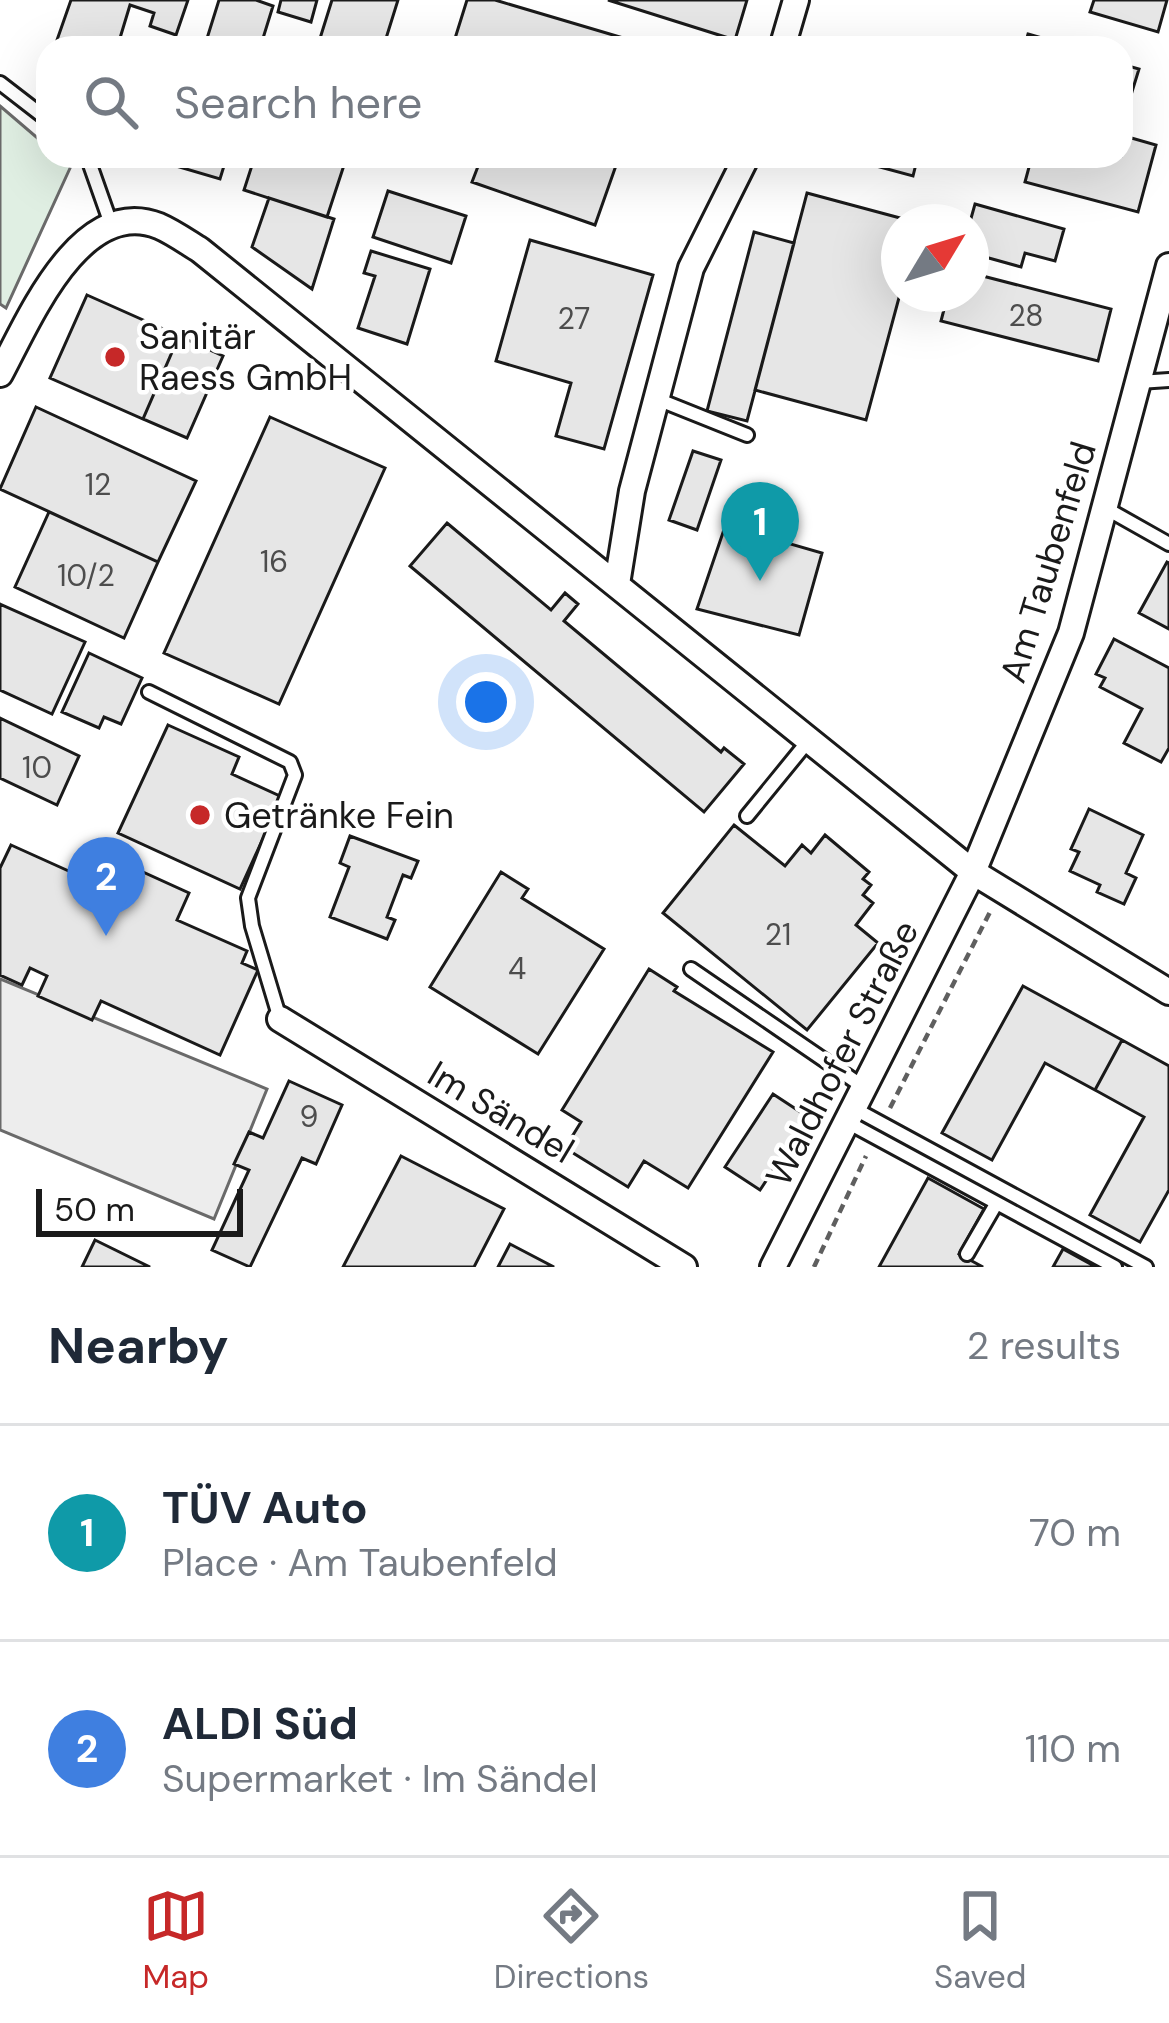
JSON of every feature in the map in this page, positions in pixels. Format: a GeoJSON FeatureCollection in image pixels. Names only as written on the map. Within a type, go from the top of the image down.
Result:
{"type":"FeatureCollection","features":[{"type":"Feature","properties":{"kind":"street"},"geometry":{"type":"LineString","coordinates":[[786,36],[796,0]]}},
{"type":"Feature","properties":{"kind":"street"},"geometry":{"type":"LineString","coordinates":[[617,584],[632,490],[691,268],[741,168]]}},
{"type":"Feature","properties":{"kind":"street"},"geometry":{"type":"LineString","coordinates":[[0,374],[46,288],[73,252],[111,224],[155,224],[200,250],[974,872],[1169,992]]}},
{"type":"Feature","properties":{"kind":"street","name":"Am Taubenfeld"},"geometry":{"type":"LineString","coordinates":[[974,872],[1071,632],[1169,266]]}},
{"type":"Feature","properties":{"kind":"street","name":"Waldhofer Straße"},"geometry":{"type":"LineString","coordinates":[[773,1267],[974,872]]}},
{"type":"Feature","properties":{"kind":"street","name":"Im Sändel"},"geometry":{"type":"LineString","coordinates":[[280,1019],[684,1267]]}},
{"type":"Feature","properties":{"kind":"lane"},"geometry":{"type":"LineString","coordinates":[[0,83],[36,111]]}},
{"type":"Feature","properties":{"kind":"lane"},"geometry":{"type":"LineString","coordinates":[[91,168],[111,224]]}},
{"type":"Feature","properties":{"kind":"lane"},"geometry":{"type":"LineString","coordinates":[[1139,382],[1169,380]]}},
{"type":"Feature","properties":{"kind":"lane"},"geometry":{"type":"LineString","coordinates":[[656,399],[747,435]]}},
{"type":"Feature","properties":{"kind":"lane"},"geometry":{"type":"LineString","coordinates":[[1107,509],[1169,544]]}},
{"type":"Feature","properties":{"kind":"lane"},"geometry":{"type":"LineString","coordinates":[[149,692],[290,762],[296,775],[248,898],[280,1019]]}},
{"type":"Feature","properties":{"kind":"lane"},"geometry":{"type":"LineString","coordinates":[[746,815],[809,739]]}},
{"type":"Feature","properties":{"kind":"lane"},"geometry":{"type":"LineString","coordinates":[[691,969],[879,1131],[996,1204],[1115,1267]]}},
{"type":"Feature","properties":{"kind":"lane"},"geometry":{"type":"LineString","coordinates":[[879,1131],[1146,1267]]}},
{"type":"Feature","properties":{"kind":"lane"},"geometry":{"type":"LineString","coordinates":[[967,1254],[996,1204]]}},
{"type":"Feature","properties":{"kind":"path"},"geometry":{"type":"LineString","coordinates":[[814,1267],[1001,889]]}},
{"type":"Feature","properties":{"kind":"green space"},"geometry":{"type":"Polygon","coordinates":[[[0,106],[36,137],[36,168],[70,168],[6,308],[0,304],[0,106]]]}},
{"type":"Feature","properties":{"kind":"shaded area"},"geometry":{"type":"Polygon","coordinates":[[[0,979],[267,1089],[214,1219],[0,1130],[0,979]]]}},
{"type":"Feature","properties":{"kind":"building"},"geometry":{"type":"Polygon","coordinates":[[[71,0],[188,0],[176,35],[150,26],[154,13],[130,5],[121,36],[58,36],[71,0]]]}},
{"type":"Feature","properties":{"kind":"building"},"geometry":{"type":"Polygon","coordinates":[[[219,0],[256,0],[273,6],[264,36],[208,36],[219,0]]]}},
{"type":"Feature","properties":{"kind":"building"},"geometry":{"type":"Polygon","coordinates":[[[281,0],[317,0],[311,22],[278,12],[281,0]]]}},
{"type":"Feature","properties":{"kind":"building"},"geometry":{"type":"Polygon","coordinates":[[[332,0],[398,0],[387,36],[321,36],[332,0]]]}},
{"type":"Feature","properties":{"kind":"building"},"geometry":{"type":"Polygon","coordinates":[[[467,0],[495,0],[617,36],[456,36],[467,0]]]}},
{"type":"Feature","properties":{"kind":"building"},"geometry":{"type":"Polygon","coordinates":[[[608,0],[747,0],[736,36],[722,36],[608,0]]]}},
{"type":"Feature","properties":{"kind":"building"},"geometry":{"type":"Polygon","coordinates":[[[1094,0],[1167,0],[1158,32],[1090,12],[1094,0]]]}},
{"type":"Feature","properties":{"kind":"building"},"geometry":{"type":"Polygon","coordinates":[[[1133,138],[1156,145],[1138,212],[1025,182],[1029,168],[1133,168],[1133,138]]]}},
{"type":"Feature","properties":{"kind":"building"},"geometry":{"type":"Polygon","coordinates":[[[183,168],[223,168],[220,179],[183,168]]]}},
{"type":"Feature","properties":{"kind":"building"},"geometry":{"type":"Polygon","coordinates":[[[251,168],[343,168],[327,217],[244,190],[251,168]]]}},
{"type":"Feature","properties":{"kind":"building"},"geometry":{"type":"Polygon","coordinates":[[[477,168],[615,168],[595,225],[472,182],[477,168]]]}},
{"type":"Feature","properties":{"kind":"building"},"geometry":{"type":"Polygon","coordinates":[[[883,168],[915,168],[913,176],[883,168]]]}},
{"type":"Feature","properties":{"kind":"building"},"geometry":{"type":"Polygon","coordinates":[[[388,191],[466,216],[451,263],[373,237],[388,191]]]}},
{"type":"Feature","properties":{"kind":"building"},"geometry":{"type":"Polygon","coordinates":[[[807,193],[881,213],[881,312],[895,312],[866,420],[755,390],[807,193]]]}},
{"type":"Feature","properties":{"kind":"building"},"geometry":{"type":"Polygon","coordinates":[[[269,198],[334,219],[312,289],[252,247],[269,198]]]}},
{"type":"Feature","properties":{"kind":"building"},"geometry":{"type":"Polygon","coordinates":[[[989,208],[1064,229],[1055,261],[1025,253],[1021,267],[989,258],[989,208]]]}},
{"type":"Feature","properties":{"kind":"building"},"geometry":{"type":"Polygon","coordinates":[[[754,232],[794,243],[747,421],[707,411],[754,232]]]}},
{"type":"Feature","properties":{"kind":"building"},"geometry":{"type":"Polygon","coordinates":[[[530,240],[653,275],[604,449],[556,436],[571,383],[496,361],[530,240]]]}},
{"type":"Feature","properties":{"kind":"building"},"geometry":{"type":"Polygon","coordinates":[[[371,251],[430,269],[407,344],[358,328],[375,276],[364,273],[371,251]]]}},
{"type":"Feature","properties":{"kind":"building"},"geometry":{"type":"Polygon","coordinates":[[[989,278],[1111,309],[1098,361],[941,321],[943,312],[989,312],[989,278]]]}},
{"type":"Feature","properties":{"kind":"building","name":"Sanitär Raess GmbH"},"geometry":{"type":"Polygon","coordinates":[[[87,295],[179,336],[143,419],[50,378],[87,295]]]}},
{"type":"Feature","properties":{"kind":"building"},"geometry":{"type":"Polygon","coordinates":[[[179,336],[223,356],[187,438],[143,419],[179,336]]]}},
{"type":"Feature","properties":{"kind":"building"},"geometry":{"type":"Polygon","coordinates":[[[36,407],[196,481],[158,562],[0,489],[36,407]]]}},
{"type":"Feature","properties":{"kind":"building"},"geometry":{"type":"Polygon","coordinates":[[[270,417],[385,468],[279,704],[164,653],[270,417]]]}},
{"type":"Feature","properties":{"kind":"building"},"geometry":{"type":"Polygon","coordinates":[[[693,451],[721,460],[697,530],[669,520],[693,451]]]}},
{"type":"Feature","properties":{"kind":"building"},"geometry":{"type":"Polygon","coordinates":[[[731,509],[760,517],[756,534],[822,553],[799,635],[697,609],[731,509]]]}},
{"type":"Feature","properties":{"kind":"building"},"geometry":{"type":"Polygon","coordinates":[[[49,512],[158,562],[124,638],[15,587],[49,512]]]}},
{"type":"Feature","properties":{"kind":"building"},"geometry":{"type":"Polygon","coordinates":[[[447,523],[551,610],[565,593],[578,604],[564,621],[721,752],[724,748],[744,764],[704,812],[410,566],[447,523]]]}},
{"type":"Feature","properties":{"kind":"building"},"geometry":{"type":"Polygon","coordinates":[[[1169,563],[1169,629],[1139,613],[1169,563]]]}},
{"type":"Feature","properties":{"kind":"building"},"geometry":{"type":"Polygon","coordinates":[[[0,604],[85,642],[52,714],[0,690],[0,604]]]}},
{"type":"Feature","properties":{"kind":"building"},"geometry":{"type":"Polygon","coordinates":[[[1114,639],[1169,668],[1169,748],[1161,762],[1124,743],[1142,709],[1100,687],[1105,678],[1096,674],[1114,639]]]}},
{"type":"Feature","properties":{"kind":"building"},"geometry":{"type":"Polygon","coordinates":[[[89,653],[142,678],[121,724],[104,717],[99,728],[62,712],[89,653]]]}},
{"type":"Feature","properties":{"kind":"building"},"geometry":{"type":"Polygon","coordinates":[[[0,718],[79,756],[57,805],[0,778],[0,718]]]}},
{"type":"Feature","properties":{"kind":"building","name":"Getränke Fein"},"geometry":{"type":"Polygon","coordinates":[[[168,725],[239,757],[232,774],[282,797],[240,889],[118,833],[168,725]]]}},
{"type":"Feature","properties":{"kind":"building"},"geometry":{"type":"Polygon","coordinates":[[[1089,809],[1143,835],[1126,873],[1136,878],[1124,904],[1097,892],[1100,885],[1070,871],[1079,852],[1071,849],[1089,809]]]}},
{"type":"Feature","properties":{"kind":"building"},"geometry":{"type":"Polygon","coordinates":[[[734,825],[785,866],[802,845],[811,853],[825,835],[869,872],[863,879],[871,885],[863,895],[873,903],[856,925],[878,943],[807,1030],[663,913],[734,825]]]}},
{"type":"Feature","properties":{"kind":"building"},"geometry":{"type":"Polygon","coordinates":[[[350,836],[418,861],[411,878],[403,875],[387,917],[395,920],[387,939],[330,917],[349,867],[340,863],[350,836]]]}},
{"type":"Feature","properties":{"kind":"building"},"geometry":{"type":"Polygon","coordinates":[[[11,845],[122,895],[134,868],[189,893],[177,920],[247,951],[242,963],[258,970],[220,1055],[101,1001],[92,1020],[38,996],[47,976],[30,968],[22,985],[0,975],[0,868],[11,845]]]}},
{"type":"Feature","properties":{"kind":"building"},"geometry":{"type":"Polygon","coordinates":[[[501,872],[528,889],[522,898],[604,949],[538,1054],[430,987],[501,872]]]}},
{"type":"Feature","properties":{"kind":"building"},"geometry":{"type":"Polygon","coordinates":[[[649,969],[677,987],[674,991],[773,1052],[688,1188],[644,1161],[628,1187],[565,1148],[581,1122],[562,1110],[649,969]]]}},
{"type":"Feature","properties":{"kind":"building"},"geometry":{"type":"Polygon","coordinates":[[[1023,986],[1122,1040],[1095,1090],[1045,1063],[992,1160],[942,1133],[1023,986]]]}},
{"type":"Feature","properties":{"kind":"building"},"geometry":{"type":"Polygon","coordinates":[[[1122,1040],[1169,1066],[1169,1190],[1140,1242],[1090,1215],[1144,1117],[1095,1090],[1122,1040]]]}},
{"type":"Feature","properties":{"kind":"building"},"geometry":{"type":"Polygon","coordinates":[[[289,1081],[342,1105],[316,1164],[302,1158],[250,1267],[212,1250],[249,1170],[234,1164],[249,1132],[263,1138],[289,1081]]]}},
{"type":"Feature","properties":{"kind":"building"},"geometry":{"type":"Polygon","coordinates":[[[773,1094],[808,1117],[760,1190],[725,1167],[773,1094]]]}},
{"type":"Feature","properties":{"kind":"building"},"geometry":{"type":"Polygon","coordinates":[[[401,1156],[504,1209],[474,1267],[343,1267],[401,1156]]]}},
{"type":"Feature","properties":{"kind":"building"},"geometry":{"type":"Polygon","coordinates":[[[928,1178],[984,1209],[959,1254],[983,1267],[879,1267],[928,1178]]]}},
{"type":"Feature","properties":{"kind":"building"},"geometry":{"type":"Polygon","coordinates":[[[95,1240],[150,1267],[82,1267],[95,1240]]]}},
{"type":"Feature","properties":{"kind":"building"},"geometry":{"type":"Polygon","coordinates":[[[510,1244],[554,1267],[498,1267],[510,1244]]]}},
{"type":"Feature","properties":{"kind":"building"},"geometry":{"type":"Polygon","coordinates":[[[1063,1249],[1096,1267],[1053,1267],[1063,1249]]]}},
{"type":"Feature","properties":{"kind":"place","name":"Sanitär Raess GmbH"},"geometry":{"type":"Point","coordinates":[115,357]}},
{"type":"Feature","properties":{"kind":"place","name":"TÜV Auto"},"geometry":{"type":"Point","coordinates":[760,581]}},
{"type":"Feature","properties":{"kind":"place","name":"Getränke Fein"},"geometry":{"type":"Point","coordinates":[200,815]}},
{"type":"Feature","properties":{"kind":"place","name":"ALDI Süd"},"geometry":{"type":"Point","coordinates":[106,936]}}]}
